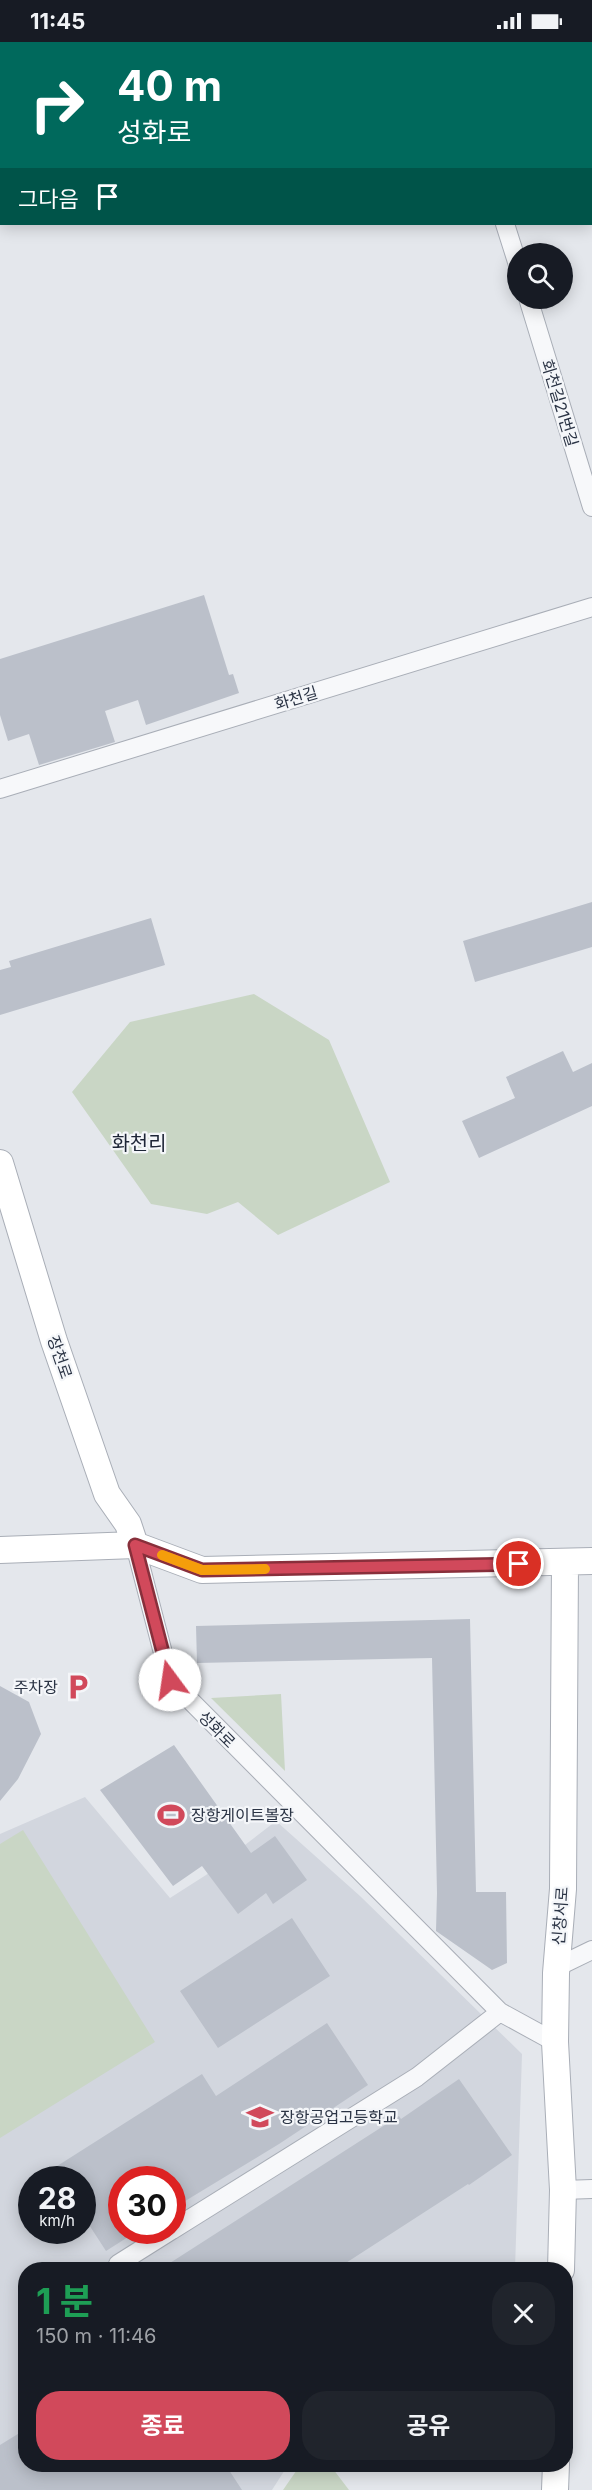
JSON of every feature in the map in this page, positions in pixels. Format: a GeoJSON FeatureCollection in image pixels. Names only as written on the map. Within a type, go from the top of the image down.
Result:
{"type":"FeatureCollection","features":[{"type":"Feature","properties":{"kind":"main road","name":"장천로"},"geometry":{"type":"LineString","coordinates":[[0,1164],[5,1194],[103,1483],[107,1494],[128,1524],[135,1545]]}},
{"type":"Feature","properties":{"kind":"main road"},"geometry":{"type":"LineString","coordinates":[[0,1550],[135,1545],[202,1570],[592,1561]]}},
{"type":"Feature","properties":{"kind":"main road","name":"신창서로"},"geometry":{"type":"LineString","coordinates":[[561,2262],[563,2190],[555,2042],[556,1967],[563,1889],[565,1563]]}},
{"type":"Feature","properties":{"kind":"main road"},"geometry":{"type":"LineString","coordinates":[[555,2490],[556,2472]]}},
{"type":"Feature","properties":{"kind":"street"},"geometry":{"type":"LineString","coordinates":[[505,225],[511,243]]}},
{"type":"Feature","properties":{"kind":"street","name":"화천길21번길"},"geometry":{"type":"LineString","coordinates":[[531,309],[592,507]]}},
{"type":"Feature","properties":{"kind":"street","name":"화천길"},"geometry":{"type":"LineString","coordinates":[[0,789],[592,607]]}},
{"type":"Feature","properties":{"kind":"street","name":"성화로"},"geometry":{"type":"LineString","coordinates":[[135,1545],[170,1680],[500,2012],[555,2042]]}},
{"type":"Feature","properties":{"kind":"street"},"geometry":{"type":"LineString","coordinates":[[556,1967],[592,1950]]}},
{"type":"Feature","properties":{"kind":"street"},"geometry":{"type":"LineString","coordinates":[[186,2221],[417,2077],[500,2012]]}},
{"type":"Feature","properties":{"kind":"street"},"geometry":{"type":"LineString","coordinates":[[563,2190],[592,2189]]}},
{"type":"Feature","properties":{"kind":"street"},"geometry":{"type":"LineString","coordinates":[[121,2262],[150,2244]]}},
{"type":"Feature","properties":{"kind":"shaded area","name":"장항공업고등학교"},"geometry":{"type":"Polygon","coordinates":[[[85,1797],[170,1898],[206,1875],[276,1821],[360,1896],[522,2054],[515,2262],[18,2262],[18,2472],[284,2472],[272,2490],[0,2490],[0,1834],[85,1797]]]}},
{"type":"Feature","properties":{"kind":"green space"},"geometry":{"type":"Polygon","coordinates":[[[254,994],[329,1040],[390,1182],[278,1235],[238,1202],[207,1214],[151,1204],[72,1092],[130,1022],[254,994]]]}},
{"type":"Feature","properties":{"kind":"green space"},"geometry":{"type":"Polygon","coordinates":[[[281,1694],[285,1771],[211,1698],[281,1694]]]}},
{"type":"Feature","properties":{"kind":"green space"},"geometry":{"type":"Polygon","coordinates":[[[23,1830],[155,2042],[0,2138],[0,1844],[23,1830]]]}},
{"type":"Feature","properties":{"kind":"green space"},"geometry":{"type":"Polygon","coordinates":[[[295,2472],[335,2472],[349,2490],[283,2490],[295,2472]]]}},
{"type":"Feature","properties":{"kind":"building"},"geometry":{"type":"Polygon","coordinates":[[[204,595],[229,675],[233,674],[239,693],[146,725],[138,700],[105,711],[115,742],[39,765],[29,734],[8,741],[0,715],[0,659],[204,595]]]}},
{"type":"Feature","properties":{"kind":"building"},"geometry":{"type":"Polygon","coordinates":[[[592,902],[592,947],[475,982],[463,941],[592,902]]]}},
{"type":"Feature","properties":{"kind":"building"},"geometry":{"type":"Polygon","coordinates":[[[151,918],[165,965],[0,1015],[0,970],[11,967],[9,961],[151,918]]]}},
{"type":"Feature","properties":{"kind":"building"},"geometry":{"type":"Polygon","coordinates":[[[563,1051],[573,1072],[592,1063],[592,1106],[479,1158],[462,1121],[515,1098],[506,1077],[563,1051]]]}},
{"type":"Feature","properties":{"kind":"building"},"geometry":{"type":"Polygon","coordinates":[[[470,1619],[476,1892],[506,1892],[507,1963],[492,1970],[436,1931],[432,1658],[197,1663],[196,1626],[470,1619]]]}},
{"type":"Feature","properties":{"kind":"building"},"geometry":{"type":"Polygon","coordinates":[[[0,1686],[29,1702],[41,1734],[18,1779],[0,1801],[0,1686]]]}},
{"type":"Feature","properties":{"kind":"building","name":"장항게이트볼장"},"geometry":{"type":"Polygon","coordinates":[[[174,1745],[251,1853],[275,1836],[307,1880],[273,1904],[266,1893],[238,1914],[202,1866],[173,1886],[100,1790],[174,1745]]]}},
{"type":"Feature","properties":{"kind":"building"},"geometry":{"type":"Polygon","coordinates":[[[292,1918],[330,1976],[218,2048],[180,1991],[292,1918]]]}},
{"type":"Feature","properties":{"kind":"building"},"geometry":{"type":"Polygon","coordinates":[[[327,2023],[368,2085],[279,2144],[186,2200],[186,2166],[108,2166],[108,2244],[117,2244],[106,2251],[96,2236],[96,2166],[57,2166],[202,2074],[216,2096],[327,2023]]]}},
{"type":"Feature","properties":{"kind":"building"},"geometry":{"type":"Polygon","coordinates":[[[459,2079],[512,2155],[347,2262],[171,2262],[399,2116],[401,2119],[459,2079]]]}},
{"type":"Feature","properties":{"kind":"building"},"geometry":{"type":"Polygon","coordinates":[[[18,2434],[18,2472],[230,2472],[242,2490],[0,2490],[0,2445],[18,2434]]]}},
{"type":"Feature","properties":{"kind":"slow traffic"},"geometry":{"type":"LineString","coordinates":[[162,1555],[202,1570],[265,1569]]}},
{"type":"Feature","properties":{"kind":"place","name":"주차장"},"geometry":{"type":"Point","coordinates":[78,1687]}},
{"type":"Feature","properties":{"kind":"place","name":"장항게이트볼장"},"geometry":{"type":"Point","coordinates":[171,1815]}},
{"type":"Feature","properties":{"kind":"place","name":"장항공업고등학교"},"geometry":{"type":"Point","coordinates":[260,2117]}},
{"type":"Feature","properties":{"kind":"district","name":"화천리"},"geometry":{"type":"Point","coordinates":[139,1143]}},
{"type":"Feature","properties":{"kind":"route"},"geometry":{"type":"LineString","coordinates":[[170,1680],[135,1545],[202,1570],[519,1564]]}}]}
